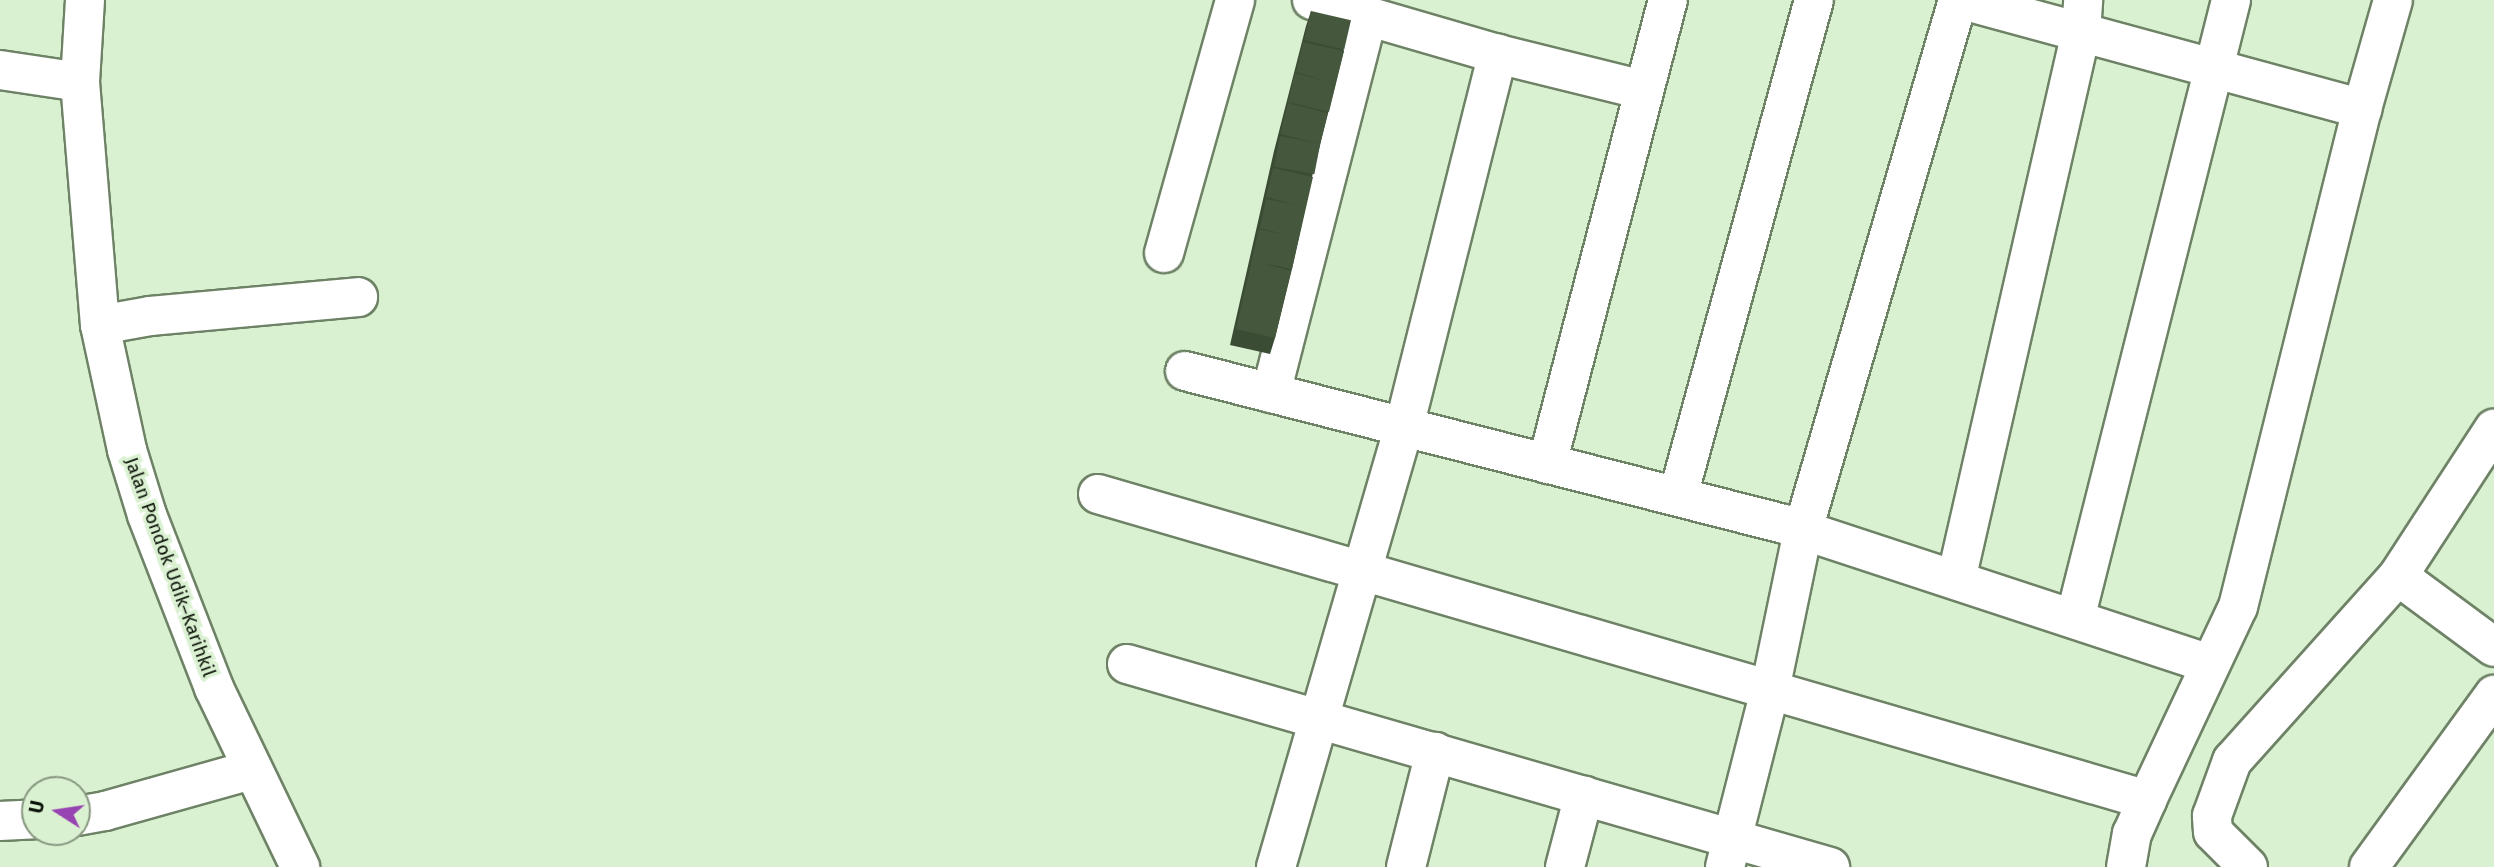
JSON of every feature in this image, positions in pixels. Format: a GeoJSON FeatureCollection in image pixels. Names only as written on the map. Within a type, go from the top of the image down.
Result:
{"type":"FeatureCollection","features":[{"type":"Feature","properties":{"kind":"street","name":"Jalan Pondok Udik–Karihkil"},"geometry":{"type":"LineString","coordinates":[[85,0],[80,82],[100,325],[114,398],[147,515],[214,688],[251,770],[300,867]]}},
{"type":"Feature","properties":{"kind":"street"},"geometry":{"type":"LineString","coordinates":[[1164,253],[1235,0]]}},
{"type":"Feature","properties":{"kind":"street"},"geometry":{"type":"LineString","coordinates":[[1312,0],[1498,54],[1644,90]]}},
{"type":"Feature","properties":{"kind":"street"},"geometry":{"type":"LineString","coordinates":[[1547,464],[1668,0]]}},
{"type":"Feature","properties":{"kind":"street"},"geometry":{"type":"LineString","coordinates":[[1678,496],[1814,0]]}},
{"type":"Feature","properties":{"kind":"street"},"geometry":{"type":"LineString","coordinates":[[1729,852],[1770,690],[1803,530],[1960,0],[2082,16],[2213,68],[2362,109]]}},
{"type":"Feature","properties":{"kind":"street"},"geometry":{"type":"LineString","coordinates":[[2075,619],[2231,0]]}},
{"type":"Feature","properties":{"kind":"street"},"geometry":{"type":"LineString","coordinates":[[2126,867],[2132,834],[2209,664],[2238,607],[2362,109],[2393,0]]}},
{"type":"Feature","properties":{"kind":"street"},"geometry":{"type":"LineString","coordinates":[[1271,393],[1368,16]]}},
{"type":"Feature","properties":{"kind":"street"},"geometry":{"type":"LineString","coordinates":[[1956,580],[2082,16]]}},
{"type":"Feature","properties":{"kind":"street"},"geometry":{"type":"LineString","coordinates":[[1276,867],[1317,718],[1404,427],[1498,54]]}},
{"type":"Feature","properties":{"kind":"street"},"geometry":{"type":"LineString","coordinates":[[0,70],[80,82]]}},
{"type":"Feature","properties":{"kind":"street"},"geometry":{"type":"LineString","coordinates":[[100,325],[150,316],[358,298]]}},
{"type":"Feature","properties":{"kind":"street"},"geometry":{"type":"LineString","coordinates":[[1185,371],[1803,530],[2209,664]]}},
{"type":"Feature","properties":{"kind":"street"},"geometry":{"type":"LineString","coordinates":[[2248,867],[2213,832],[2212,816],[2232,761],[2398,576],[2494,429]]}},
{"type":"Feature","properties":{"kind":"street"},"geometry":{"type":"LineString","coordinates":[[1098,494],[2147,800]]}},
{"type":"Feature","properties":{"kind":"street"},"geometry":{"type":"LineString","coordinates":[[2398,576],[2494,647]]}},
{"type":"Feature","properties":{"kind":"street"},"geometry":{"type":"LineString","coordinates":[[1127,664],[1584,795],[1729,852],[1830,867]]}},
{"type":"Feature","properties":{"kind":"street"},"geometry":{"type":"LineString","coordinates":[[2369,867],[2494,695]]}},
{"type":"Feature","properties":{"kind":"street"},"geometry":{"type":"LineString","coordinates":[[1406,867],[1434,752]]}},
{"type":"Feature","properties":{"kind":"street"},"geometry":{"type":"LineString","coordinates":[[91,814],[251,770]]}},
{"type":"Feature","properties":{"kind":"street"},"geometry":{"type":"LineString","coordinates":[[1565,867],[1584,795]]}},
{"type":"Feature","properties":{"kind":"street"},"geometry":{"type":"LineString","coordinates":[[0,821],[21,820]]}},
{"type":"Feature","properties":{"kind":"building"},"geometry":{"type":"Polygon","coordinates":[[[1311,11],[1351,20],[1344,49],[1304,40],[1311,11]]]}},
{"type":"Feature","properties":{"kind":"building"},"geometry":{"type":"Polygon","coordinates":[[[1303,42],[1344,51],[1329,112],[1288,102],[1295,73],[1326,81],[1296,72],[1303,42]]]}},
{"type":"Feature","properties":{"kind":"building"},"geometry":{"type":"Polygon","coordinates":[[[1288,103],[1328,113],[1320,144],[1280,134],[1288,103]]]}},
{"type":"Feature","properties":{"kind":"building"},"geometry":{"type":"Polygon","coordinates":[[[1280,136],[1320,144],[1314,174],[1274,166],[1280,136]]]}},
{"type":"Feature","properties":{"kind":"building"},"geometry":{"type":"Polygon","coordinates":[[[1273,168],[1313,177],[1292,269],[1262,263],[1291,271],[1275,338],[1236,329],[1259,229],[1290,236],[1260,228],[1266,199],[1296,205],[1266,197],[1273,168]]]}}]}
